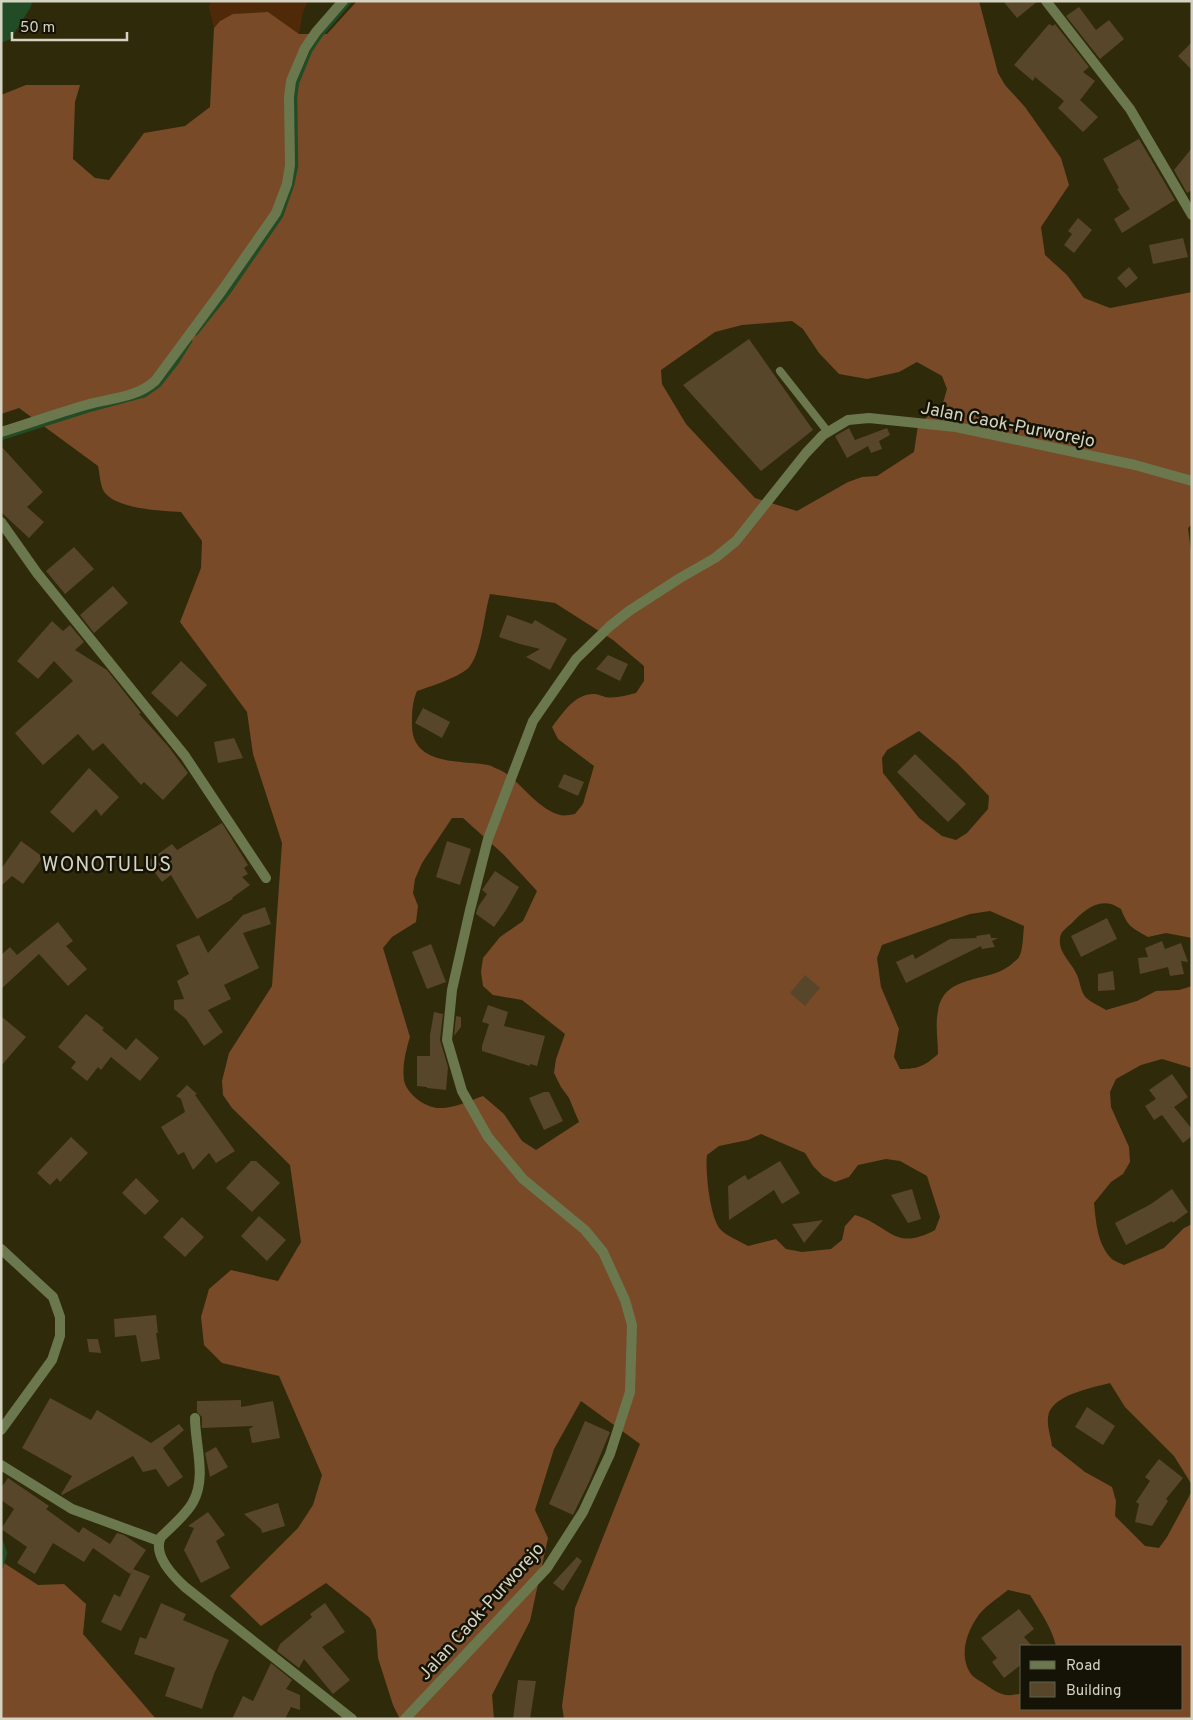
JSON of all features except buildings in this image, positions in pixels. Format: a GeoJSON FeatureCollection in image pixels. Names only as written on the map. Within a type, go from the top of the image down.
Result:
{"type":"FeatureCollection","features":[{"type":"Feature","properties":{"kind":"street"},"geometry":{"type":"LineString","coordinates":[[1,432],[88,404],[127,395],[142,390],[155,381],[276,213],[287,184],[290,165],[289,96],[292,81],[305,48],[316,32],[343,1]]}},
{"type":"Feature","properties":{"kind":"street"},"geometry":{"type":"LineString","coordinates":[[1046,1],[1130,109],[1192,215]]}},
{"type":"Feature","properties":{"kind":"street","name":"Jalan Caok-Purworejo"},"geometry":{"type":"LineString","coordinates":[[405,1719],[547,1568],[584,1512],[610,1454],[630,1392],[632,1325],[624,1300],[603,1252],[585,1230],[523,1179],[488,1137],[462,1091],[447,1040],[452,990],[488,839],[533,721],[576,659],[610,626],[629,611],[714,558],[736,541],[822,435],[848,420],[869,418],[956,427],[1135,465],[1192,481]]}},
{"type":"Feature","properties":{"kind":"street"},"geometry":{"type":"LineString","coordinates":[[1,522],[58,598],[185,756],[266,878]]}},
{"type":"Feature","properties":{"kind":"street"},"geometry":{"type":"LineString","coordinates":[[1,1249],[53,1296],[60,1317],[60,1336],[52,1360],[1,1430]]}},
{"type":"Feature","properties":{"kind":"street"},"geometry":{"type":"LineString","coordinates":[[195,1418],[200,1476],[198,1490],[193,1503],[161,1536],[159,1541],[159,1547],[169,1571],[185,1587],[352,1719]]}},
{"type":"Feature","properties":{"kind":"street"},"geometry":{"type":"LineString","coordinates":[[1,1465],[72,1509],[159,1541]]}},
{"type":"Feature","properties":{"kind":"lane"},"geometry":{"type":"LineString","coordinates":[[780,372],[828,432]]}},
{"type":"Feature","properties":{"kind":"shaded area"},"geometry":{"type":"Polygon","coordinates":[[[211,1],[308,1],[303,12],[299,34],[267,12],[220,21],[214,28],[209,7],[211,1]]]}},
{"type":"Feature","properties":{"kind":"shaded area"},"geometry":{"type":"Polygon","coordinates":[[[357,1],[979,1],[998,73],[1005,85],[1025,107],[1061,158],[1069,185],[1041,227],[1045,255],[1067,275],[1084,298],[1110,308],[1192,292],[1192,524],[1188,528],[1192,559],[1192,938],[1166,933],[1148,937],[1131,926],[1121,909],[1107,903],[1094,906],[1082,913],[1062,932],[1060,944],[1063,953],[1074,969],[1084,995],[1106,1010],[1137,1001],[1156,991],[1179,990],[1192,986],[1192,1068],[1162,1059],[1141,1065],[1116,1079],[1110,1092],[1111,1107],[1129,1147],[1130,1162],[1123,1174],[1111,1182],[1094,1203],[1102,1245],[1111,1258],[1124,1265],[1164,1248],[1184,1228],[1192,1224],[1192,1485],[1174,1456],[1125,1407],[1110,1383],[1083,1390],[1063,1398],[1050,1410],[1048,1421],[1052,1446],[1085,1472],[1112,1487],[1116,1501],[1115,1516],[1145,1546],[1159,1548],[1192,1491],[1192,1719],[564,1719],[562,1706],[575,1608],[640,1444],[581,1401],[554,1449],[535,1510],[548,1538],[530,1621],[492,1695],[494,1719],[400,1719],[393,1705],[378,1658],[376,1630],[370,1618],[326,1583],[261,1626],[230,1596],[298,1528],[313,1505],[322,1475],[279,1376],[222,1363],[204,1345],[201,1317],[209,1289],[231,1270],[278,1281],[301,1242],[290,1165],[232,1108],[223,1095],[222,1081],[229,1053],[272,986],[282,843],[253,754],[247,712],[180,622],[201,568],[202,541],[181,512],[130,506],[111,498],[102,487],[98,466],[19,408],[1,414],[1,95],[26,85],[80,85],[75,102],[73,159],[95,178],[109,180],[144,133],[185,126],[210,107],[214,28],[220,21],[233,14],[268,12],[299,34],[327,34],[357,1]],[[792,321],[742,325],[715,332],[661,370],[662,384],[686,424],[755,498],[797,511],[848,482],[862,477],[877,476],[914,452],[918,425],[943,403],[947,389],[942,376],[917,362],[899,372],[867,379],[839,374],[819,353],[803,329],[792,321]],[[490,594],[477,651],[470,666],[460,674],[417,691],[412,712],[414,738],[420,748],[429,754],[452,761],[491,766],[509,776],[552,812],[562,815],[575,814],[583,804],[594,766],[558,739],[552,727],[565,710],[581,697],[594,694],[613,698],[636,693],[644,681],[644,666],[613,640],[555,603],[490,594]],[[919,731],[887,750],[882,758],[883,773],[919,818],[942,836],[956,840],[967,833],[988,809],[989,796],[957,763],[919,731]],[[452,818],[422,863],[415,879],[413,893],[418,906],[416,922],[392,937],[383,948],[410,1037],[404,1064],[405,1085],[416,1098],[427,1105],[438,1108],[455,1106],[483,1096],[504,1114],[522,1141],[536,1150],[579,1122],[569,1098],[554,1073],[556,1059],[565,1034],[522,1000],[493,995],[483,986],[481,972],[483,958],[500,937],[523,921],[537,891],[503,854],[463,818],[452,818]],[[990,911],[970,914],[882,945],[877,958],[881,987],[899,1029],[894,1057],[900,1069],[921,1066],[938,1054],[937,1016],[942,998],[950,990],[959,984],[1004,969],[1019,957],[1023,942],[1024,926],[990,911]],[[761,1134],[748,1140],[719,1146],[707,1155],[707,1172],[711,1206],[717,1224],[721,1230],[748,1246],[776,1239],[786,1249],[802,1252],[831,1249],[842,1240],[845,1226],[855,1215],[901,1238],[921,1236],[935,1230],[940,1217],[927,1176],[900,1161],[886,1159],[858,1165],[849,1177],[835,1182],[823,1176],[813,1166],[805,1153],[761,1134]]]}},
{"type":"Feature","properties":{"kind":"shaded area"},"geometry":{"type":"Polygon","coordinates":[[[1,1561],[38,1585],[64,1584],[86,1604],[83,1634],[156,1719],[1,1719],[1,1561]]]}},
{"type":"Feature","properties":{"kind":"waterway"},"geometry":{"type":"LineString","coordinates":[[1,28],[18,1]]}},
{"type":"Feature","properties":{"kind":"waterway"},"geometry":{"type":"LineString","coordinates":[[196,333],[228,293],[281,216],[292,185],[296,166],[295,97],[297,83],[310,51],[320,36],[350,1]]}},
{"type":"Feature","properties":{"kind":"waterway"},"geometry":{"type":"LineString","coordinates":[[1,438],[89,410],[145,395],[159,385],[190,341]]}},
{"type":"Feature","properties":{"kind":"waterway"},"geometry":{"type":"LineString","coordinates":[[1,1542],[5,1553],[1,1567]]}},
{"type":"Feature","properties":{"kind":"district","name":"WONOTULUS"},"geometry":{"type":"Point","coordinates":[107,864]}}]}
